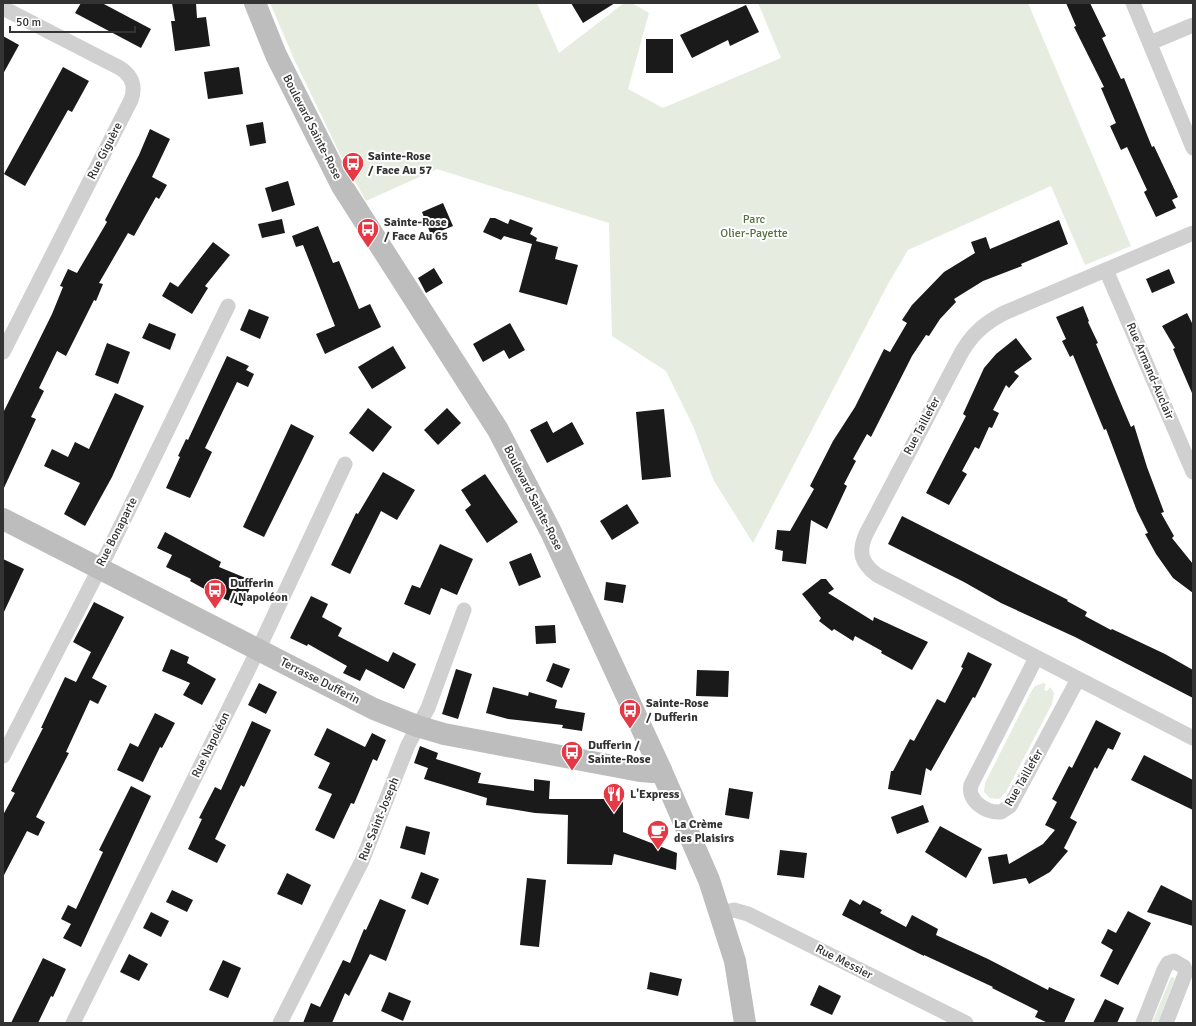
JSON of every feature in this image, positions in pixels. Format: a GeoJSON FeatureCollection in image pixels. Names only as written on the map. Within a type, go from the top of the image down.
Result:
{"type":"FeatureCollection","features":[{"type":"Feature","properties":{"kind":"street","name":"Boulevard Sainte-Rose"},"geometry":{"type":"LineString","coordinates":[[255,3],[276,55],[342,186],[381,249],[487,411],[511,452],[551,532],[661,770],[704,869],[721,913],[734,961],[744,1023]]}},
{"type":"Feature","properties":{"kind":"street"},"geometry":{"type":"LineString","coordinates":[[1133,3],[1193,148]]}},
{"type":"Feature","properties":{"kind":"street","name":"Rue Giguère"},"geometry":{"type":"LineString","coordinates":[[3,8],[120,68],[129,75],[134,88],[131,100],[3,352]]}},
{"type":"Feature","properties":{"kind":"street"},"geometry":{"type":"LineString","coordinates":[[1150,43],[1193,25]]}},
{"type":"Feature","properties":{"kind":"street","name":"Rue Taillefer"},"geometry":{"type":"LineString","coordinates":[[1193,233],[1004,313],[988,322],[972,335],[958,357],[866,534],[861,548],[864,563],[877,575],[1193,738]]}},
{"type":"Feature","properties":{"kind":"street","name":"Rue Armand-Auclair"},"geometry":{"type":"LineString","coordinates":[[1106,270],[1187,441],[1193,472]]}},
{"type":"Feature","properties":{"kind":"street","name":"Rue Bonaparte"},"geometry":{"type":"LineString","coordinates":[[3,756],[228,306]]}},
{"type":"Feature","properties":{"kind":"street","name":"Rue Napoléon"},"geometry":{"type":"LineString","coordinates":[[73,1023],[258,650],[345,464]]}},
{"type":"Feature","properties":{"kind":"street","name":"Terrasse Dufferin"},"geometry":{"type":"LineString","coordinates":[[3,520],[381,712],[417,726],[462,738],[640,771],[653,772],[661,770]]}},
{"type":"Feature","properties":{"kind":"street","name":"Rue Saint-Joseph"},"geometry":{"type":"LineString","coordinates":[[280,1023],[356,874],[408,745],[428,708],[464,610]]}},
{"type":"Feature","properties":{"kind":"street","name":"Rue Taillefer"},"geometry":{"type":"LineString","coordinates":[[1036,658],[971,785],[970,795],[973,800],[987,809],[1001,812],[1010,806],[1078,679]]}},
{"type":"Feature","properties":{"kind":"street","name":"Rue Messier"},"geometry":{"type":"LineString","coordinates":[[721,913],[734,910],[748,914],[966,1023]]}},
{"type":"Feature","properties":{"kind":"street"},"geometry":{"type":"LineString","coordinates":[[1143,1023],[1164,970],[1168,964],[1174,961],[1184,966],[1186,972],[1166,1023]]}},
{"type":"Feature","properties":{"kind":"green space","name":"Parc Olier-Payette"},"geometry":{"type":"Polygon","coordinates":[[[270,3],[537,3],[559,53],[624,3],[632,3],[649,13],[628,89],[663,108],[781,58],[758,3],[1028,3],[1131,246],[1085,265],[1051,186],[908,250],[888,284],[753,543],[714,481],[693,426],[666,371],[612,336],[609,223],[437,169],[366,201],[340,154],[294,59],[270,3]]]}},
{"type":"Feature","properties":{"kind":"green space"},"geometry":{"type":"Polygon","coordinates":[[[1043,683],[1046,684],[1044,690],[1047,691],[1050,687],[1054,693],[1052,704],[1006,792],[999,799],[990,798],[984,792],[985,783],[1032,690],[1035,686],[1043,683]]]}},
{"type":"Feature","properties":{"kind":"green space"},"geometry":{"type":"Polygon","coordinates":[[[1171,977],[1175,978],[1158,1023],[1152,1023],[1171,977]]]}},
{"type":"Feature","properties":{"kind":"building"},"geometry":{"type":"Polygon","coordinates":[[[81,3],[102,3],[151,29],[141,48],[75,13],[81,3]]]}},
{"type":"Feature","properties":{"kind":"building"},"geometry":{"type":"Polygon","coordinates":[[[172,3],[196,3],[197,18],[206,17],[210,46],[175,51],[171,21],[175,21],[172,3]]]}},
{"type":"Feature","properties":{"kind":"building"},"geometry":{"type":"Polygon","coordinates":[[[571,3],[615,3],[583,23],[571,3]]]}},
{"type":"Feature","properties":{"kind":"building"},"geometry":{"type":"Polygon","coordinates":[[[1066,3],[1090,3],[1106,36],[1102,38],[1121,79],[1124,78],[1152,147],[1154,146],[1178,197],[1172,200],[1176,208],[1156,217],[1144,192],[1147,190],[1127,147],[1121,150],[1110,126],[1116,123],[1101,88],[1104,87],[1074,27],[1076,26],[1066,3]]]}},
{"type":"Feature","properties":{"kind":"building"},"geometry":{"type":"Polygon","coordinates":[[[746,5],[759,32],[730,46],[728,40],[692,58],[680,35],[746,5]]]}},
{"type":"Feature","properties":{"kind":"building"},"geometry":{"type":"Polygon","coordinates":[[[3,36],[19,45],[3,74],[3,36]]]}},
{"type":"Feature","properties":{"kind":"building"},"geometry":{"type":"Polygon","coordinates":[[[646,39],[673,39],[673,73],[646,73],[646,39]]]}},
{"type":"Feature","properties":{"kind":"building"},"geometry":{"type":"Polygon","coordinates":[[[63,67],[89,81],[72,112],[68,110],[25,186],[4,174],[63,67]]]}},
{"type":"Feature","properties":{"kind":"building"},"geometry":{"type":"Polygon","coordinates":[[[239,67],[243,94],[208,99],[204,72],[239,67]]]}},
{"type":"Feature","properties":{"kind":"building"},"geometry":{"type":"Polygon","coordinates":[[[263,122],[266,143],[250,146],[246,125],[263,122]]]}},
{"type":"Feature","properties":{"kind":"building"},"geometry":{"type":"Polygon","coordinates":[[[150,129],[170,139],[152,177],[167,185],[159,199],[156,197],[134,236],[128,233],[99,283],[103,284],[96,301],[94,300],[66,356],[57,351],[39,388],[44,391],[31,417],[36,419],[3,490],[3,413],[52,314],[63,287],[60,286],[68,269],[77,273],[107,222],[105,220],[139,155],[150,129]]]}},
{"type":"Feature","properties":{"kind":"building"},"geometry":{"type":"Polygon","coordinates":[[[288,181],[295,205],[272,212],[265,188],[288,181]]]}},
{"type":"Feature","properties":{"kind":"building"},"geometry":{"type":"Polygon","coordinates":[[[443,203],[453,226],[431,235],[422,212],[443,203]]]}},
{"type":"Feature","properties":{"kind":"building"},"geometry":{"type":"Polygon","coordinates":[[[490,218],[495,218],[508,224],[510,219],[533,228],[530,234],[537,238],[536,241],[558,247],[555,259],[578,265],[567,305],[519,292],[532,244],[504,236],[501,240],[483,232],[490,218]]]}},
{"type":"Feature","properties":{"kind":"building"},"geometry":{"type":"Polygon","coordinates":[[[282,219],[285,233],[262,238],[258,224],[282,219]]]}},
{"type":"Feature","properties":{"kind":"building"},"geometry":{"type":"Polygon","coordinates":[[[1059,220],[1068,244],[1021,264],[1022,266],[983,281],[954,299],[956,302],[940,319],[929,336],[926,335],[912,356],[871,437],[867,434],[853,459],[856,461],[844,484],[847,486],[827,529],[811,520],[806,564],[782,561],[783,551],[775,549],[777,530],[790,531],[814,489],[810,486],[833,441],[855,407],[884,349],[890,352],[907,323],[902,320],[912,305],[944,272],[975,253],[971,242],[986,237],[990,249],[1059,220]]]}},
{"type":"Feature","properties":{"kind":"building"},"geometry":{"type":"Polygon","coordinates":[[[318,226],[333,263],[339,261],[359,309],[370,304],[381,327],[325,354],[316,334],[335,326],[303,245],[296,247],[292,236],[318,226]]]}},
{"type":"Feature","properties":{"kind":"building"},"geometry":{"type":"Polygon","coordinates":[[[213,242],[230,255],[205,286],[208,288],[192,314],[162,296],[170,282],[178,287],[213,242]]]}},
{"type":"Feature","properties":{"kind":"building"},"geometry":{"type":"Polygon","coordinates":[[[434,268],[443,283],[426,293],[418,278],[434,268]]]}},
{"type":"Feature","properties":{"kind":"building"},"geometry":{"type":"Polygon","coordinates":[[[1169,269],[1175,283],[1152,293],[1146,279],[1169,269]]]}},
{"type":"Feature","properties":{"kind":"building"},"geometry":{"type":"Polygon","coordinates":[[[1083,306],[1089,321],[1088,322],[1098,343],[1096,344],[1131,427],[1134,425],[1147,467],[1164,512],[1161,513],[1174,536],[1172,538],[1193,564],[1193,593],[1173,578],[1156,554],[1145,534],[1148,533],[1137,511],[1106,429],[1104,430],[1073,355],[1070,357],[1062,341],[1066,339],[1056,317],[1083,306]]]}},
{"type":"Feature","properties":{"kind":"building"},"geometry":{"type":"Polygon","coordinates":[[[249,309],[269,317],[260,339],[240,330],[249,309]]]}},
{"type":"Feature","properties":{"kind":"building"},"geometry":{"type":"Polygon","coordinates":[[[1187,313],[1193,325],[1192,393],[1173,349],[1175,348],[1162,326],[1187,313]]]}},
{"type":"Feature","properties":{"kind":"building"},"geometry":{"type":"Polygon","coordinates":[[[149,323],[176,334],[170,350],[142,338],[149,323]]]}},
{"type":"Feature","properties":{"kind":"building"},"geometry":{"type":"Polygon","coordinates":[[[510,323],[525,350],[509,359],[504,350],[483,362],[473,344],[510,323]]]}},
{"type":"Feature","properties":{"kind":"building"},"geometry":{"type":"Polygon","coordinates":[[[1016,338],[1032,359],[1014,372],[1019,376],[1009,388],[1006,385],[993,410],[999,413],[992,428],[989,427],[979,449],[975,447],[962,471],[967,474],[949,505],[926,493],[966,416],[963,414],[984,368],[996,354],[1016,338]]]}},
{"type":"Feature","properties":{"kind":"building"},"geometry":{"type":"Polygon","coordinates":[[[107,343],[130,352],[118,384],[95,375],[107,343]]]}},
{"type":"Feature","properties":{"kind":"building"},"geometry":{"type":"Polygon","coordinates":[[[393,346],[406,368],[372,389],[358,367],[393,346]]]}},
{"type":"Feature","properties":{"kind":"building"},"geometry":{"type":"Polygon","coordinates":[[[227,356],[249,366],[246,370],[254,374],[248,387],[237,382],[205,448],[212,452],[190,498],[166,488],[180,457],[178,456],[186,439],[188,440],[227,356]]]}},
{"type":"Feature","properties":{"kind":"building"},"geometry":{"type":"Polygon","coordinates":[[[115,393],[144,406],[112,477],[85,526],[64,514],[80,483],[44,466],[52,449],[68,457],[75,442],[89,449],[115,393]]]}},
{"type":"Feature","properties":{"kind":"building"},"geometry":{"type":"Polygon","coordinates":[[[368,408],[392,427],[373,452],[349,433],[368,408]]]}},
{"type":"Feature","properties":{"kind":"building"},"geometry":{"type":"Polygon","coordinates":[[[447,408],[461,423],[438,445],[424,430],[447,408]]]}},
{"type":"Feature","properties":{"kind":"building"},"geometry":{"type":"Polygon","coordinates":[[[664,409],[671,477],[642,480],[636,412],[664,409]]]}},
{"type":"Feature","properties":{"kind":"building"},"geometry":{"type":"Polygon","coordinates":[[[547,421],[553,433],[572,422],[584,444],[547,463],[530,430],[547,421]]]}},
{"type":"Feature","properties":{"kind":"building"},"geometry":{"type":"Polygon","coordinates":[[[291,424],[314,436],[264,537],[243,527],[291,424]]]}},
{"type":"Feature","properties":{"kind":"building"},"geometry":{"type":"Polygon","coordinates":[[[383,472],[415,490],[397,520],[381,511],[350,574],[331,565],[356,513],[358,514],[383,472]]]}},
{"type":"Feature","properties":{"kind":"building"},"geometry":{"type":"Polygon","coordinates":[[[485,474],[518,522],[487,543],[465,510],[471,505],[461,490],[485,474]]]}},
{"type":"Feature","properties":{"kind":"building"},"geometry":{"type":"Polygon","coordinates":[[[627,504],[639,523],[612,540],[600,521],[627,504]]]}},
{"type":"Feature","properties":{"kind":"building"},"geometry":{"type":"Polygon","coordinates":[[[902,516],[1068,600],[1067,601],[1087,612],[1085,616],[1111,630],[1112,629],[1165,654],[1193,670],[1193,698],[1075,637],[1001,603],[964,582],[888,544],[902,516]]]}},
{"type":"Feature","properties":{"kind":"building"},"geometry":{"type":"Polygon","coordinates":[[[165,532],[221,562],[219,567],[253,581],[242,606],[217,596],[190,581],[191,579],[166,567],[172,555],[157,548],[165,532]]]}},
{"type":"Feature","properties":{"kind":"building"},"geometry":{"type":"Polygon","coordinates":[[[440,544],[473,559],[457,595],[441,588],[430,615],[404,604],[412,585],[420,588],[440,544]]]}},
{"type":"Feature","properties":{"kind":"building"},"geometry":{"type":"Polygon","coordinates":[[[531,553],[541,577],[519,586],[509,562],[531,553]]]}},
{"type":"Feature","properties":{"kind":"building"},"geometry":{"type":"Polygon","coordinates":[[[3,559],[24,569],[3,614],[3,559]]]}},
{"type":"Feature","properties":{"kind":"building"},"geometry":{"type":"Polygon","coordinates":[[[821,579],[826,579],[834,589],[828,593],[873,621],[874,617],[928,642],[912,670],[881,653],[882,651],[855,636],[853,641],[834,629],[832,631],[819,621],[821,618],[802,594],[821,579]]]}},
{"type":"Feature","properties":{"kind":"building"},"geometry":{"type":"Polygon","coordinates":[[[606,582],[626,585],[623,603],[604,600],[606,582]]]}},
{"type":"Feature","properties":{"kind":"building"},"geometry":{"type":"Polygon","coordinates":[[[311,596],[328,604],[322,617],[342,628],[338,636],[388,662],[393,652],[416,664],[404,689],[366,669],[360,681],[343,673],[347,666],[308,644],[307,646],[290,638],[311,596]]]}},
{"type":"Feature","properties":{"kind":"building"},"geometry":{"type":"Polygon","coordinates":[[[94,602],[124,617],[92,678],[107,686],[98,704],[90,700],[66,752],[69,753],[36,817],[45,822],[38,836],[27,831],[3,877],[3,815],[15,793],[11,791],[43,728],[41,728],[65,677],[76,682],[91,652],[73,642],[94,602]]]}},
{"type":"Feature","properties":{"kind":"building"},"geometry":{"type":"Polygon","coordinates":[[[555,625],[556,643],[536,644],[535,626],[555,625]]]}},
{"type":"Feature","properties":{"kind":"building"},"geometry":{"type":"Polygon","coordinates":[[[171,649],[189,657],[187,663],[216,679],[202,705],[183,695],[190,683],[162,671],[171,649]]]}},
{"type":"Feature","properties":{"kind":"building"},"geometry":{"type":"Polygon","coordinates":[[[968,652],[992,664],[975,698],[973,697],[931,771],[926,768],[921,795],[888,789],[891,771],[893,771],[910,739],[914,741],[937,699],[945,703],[963,668],[961,667],[968,652]]]}},
{"type":"Feature","properties":{"kind":"building"},"geometry":{"type":"Polygon","coordinates":[[[553,663],[570,669],[562,688],[546,681],[553,663]]]}},
{"type":"Feature","properties":{"kind":"building"},"geometry":{"type":"Polygon","coordinates":[[[456,669],[472,674],[458,719],[442,714],[456,669]]]}},
{"type":"Feature","properties":{"kind":"building"},"geometry":{"type":"Polygon","coordinates":[[[697,670],[729,671],[728,697],[696,696],[697,670]]]}},
{"type":"Feature","properties":{"kind":"building"},"geometry":{"type":"Polygon","coordinates":[[[259,683],[277,692],[266,714],[248,705],[259,683]]]}},
{"type":"Feature","properties":{"kind":"building"},"geometry":{"type":"Polygon","coordinates":[[[493,687],[528,696],[529,692],[557,700],[555,708],[585,713],[582,731],[562,728],[563,725],[508,719],[486,713],[493,687]]]}},
{"type":"Feature","properties":{"kind":"building"},"geometry":{"type":"Polygon","coordinates":[[[155,713],[175,723],[162,748],[160,747],[143,782],[117,770],[130,743],[138,747],[155,713]]]}},
{"type":"Feature","properties":{"kind":"building"},"geometry":{"type":"Polygon","coordinates":[[[1096,720],[1121,733],[1113,750],[1108,748],[1097,769],[1095,767],[1070,818],[1077,822],[1064,848],[1068,851],[1050,872],[1029,884],[1026,878],[993,884],[988,857],[1007,854],[1009,864],[1043,844],[1055,830],[1045,825],[1057,802],[1052,799],[1069,766],[1072,768],[1096,720]]]}},
{"type":"Feature","properties":{"kind":"building"},"geometry":{"type":"Polygon","coordinates":[[[252,721],[271,730],[244,787],[241,785],[215,839],[226,845],[217,863],[188,849],[202,819],[199,818],[215,787],[221,790],[252,721]]]}},
{"type":"Feature","properties":{"kind":"building"},"geometry":{"type":"Polygon","coordinates":[[[327,728],[365,747],[372,733],[386,740],[377,761],[373,759],[354,804],[351,803],[334,839],[315,830],[332,794],[318,788],[330,763],[314,755],[327,728]]]}},
{"type":"Feature","properties":{"kind":"building"},"geometry":{"type":"Polygon","coordinates":[[[420,746],[438,753],[436,759],[481,773],[478,783],[534,791],[534,779],[550,781],[549,799],[623,799],[623,832],[677,853],[676,870],[614,854],[612,865],[567,864],[568,815],[535,813],[486,805],[487,798],[424,779],[428,768],[414,763],[420,746]]]}},
{"type":"Feature","properties":{"kind":"building"},"geometry":{"type":"Polygon","coordinates":[[[1144,755],[1193,780],[1193,810],[1131,780],[1144,755]]]}},
{"type":"Feature","properties":{"kind":"building"},"geometry":{"type":"Polygon","coordinates":[[[131,786],[151,796],[81,947],[63,938],[71,924],[61,919],[68,905],[76,909],[103,852],[99,850],[131,786]]]}},
{"type":"Feature","properties":{"kind":"building"},"geometry":{"type":"Polygon","coordinates":[[[729,788],[753,792],[749,819],[725,815],[729,788]]]}},
{"type":"Feature","properties":{"kind":"building"},"geometry":{"type":"Polygon","coordinates":[[[923,805],[929,822],[897,834],[891,817],[923,805]]]}},
{"type":"Feature","properties":{"kind":"building"},"geometry":{"type":"Polygon","coordinates":[[[406,826],[430,832],[425,855],[400,848],[406,826]]]}},
{"type":"Feature","properties":{"kind":"building"},"geometry":{"type":"Polygon","coordinates":[[[940,826],[982,849],[966,878],[925,852],[940,826]]]}},
{"type":"Feature","properties":{"kind":"building"},"geometry":{"type":"Polygon","coordinates":[[[780,850],[807,853],[804,878],[777,875],[780,850]]]}},
{"type":"Feature","properties":{"kind":"building"},"geometry":{"type":"Polygon","coordinates":[[[421,872],[439,879],[428,905],[411,898],[421,872]]]}},
{"type":"Feature","properties":{"kind":"building"},"geometry":{"type":"Polygon","coordinates":[[[287,873],[311,885],[302,905],[277,894],[287,873]]]}},
{"type":"Feature","properties":{"kind":"building"},"geometry":{"type":"Polygon","coordinates":[[[527,878],[546,880],[539,947],[520,945],[527,878]]]}},
{"type":"Feature","properties":{"kind":"building"},"geometry":{"type":"Polygon","coordinates":[[[1161,885],[1193,901],[1193,926],[1147,912],[1161,885]]]}},
{"type":"Feature","properties":{"kind":"building"},"geometry":{"type":"Polygon","coordinates":[[[172,890],[193,900],[187,912],[166,902],[172,890]]]}},
{"type":"Feature","properties":{"kind":"building"},"geometry":{"type":"Polygon","coordinates":[[[380,899],[406,910],[386,961],[370,954],[349,996],[345,993],[332,1023],[303,1023],[311,1003],[320,1007],[343,960],[350,963],[364,929],[366,930],[380,899]]]}},
{"type":"Feature","properties":{"kind":"building"},"geometry":{"type":"Polygon","coordinates":[[[850,899],[860,905],[863,900],[882,910],[880,913],[906,927],[912,915],[938,929],[936,935],[988,959],[1048,990],[1049,987],[1075,999],[1064,1023],[1048,1023],[1035,1017],[1038,1011],[992,988],[993,987],[924,956],[842,915],[850,899]]]}},
{"type":"Feature","properties":{"kind":"building"},"geometry":{"type":"Polygon","coordinates":[[[1128,911],[1151,923],[1118,985],[1100,976],[1113,950],[1101,943],[1108,929],[1116,933],[1128,911]]]}},
{"type":"Feature","properties":{"kind":"building"},"geometry":{"type":"Polygon","coordinates":[[[151,912],[169,921],[161,937],[143,928],[151,912]]]}},
{"type":"Feature","properties":{"kind":"building"},"geometry":{"type":"Polygon","coordinates":[[[129,954],[148,964],[139,981],[120,972],[129,954]]]}},
{"type":"Feature","properties":{"kind":"building"},"geometry":{"type":"Polygon","coordinates":[[[43,958],[66,969],[53,997],[51,996],[38,1023],[11,1023],[43,958]]]}},
{"type":"Feature","properties":{"kind":"building"},"geometry":{"type":"Polygon","coordinates":[[[223,960],[241,968],[228,998],[209,990],[223,960]]]}},
{"type":"Feature","properties":{"kind":"building"},"geometry":{"type":"Polygon","coordinates":[[[650,972],[682,979],[678,996],[647,989],[650,972]]]}},
{"type":"Feature","properties":{"kind":"building"},"geometry":{"type":"Polygon","coordinates":[[[819,985],[841,996],[832,1015],[810,1005],[819,985]]]}},
{"type":"Feature","properties":{"kind":"building"},"geometry":{"type":"Polygon","coordinates":[[[389,992],[411,1001],[403,1021],[381,1011],[389,992]]]}},
{"type":"Feature","properties":{"kind":"building"},"geometry":{"type":"Polygon","coordinates":[[[1105,999],[1124,1008],[1117,1023],[1093,1023],[1105,999]]]}},
{"type":"Feature","properties":{"kind":"place","name":"Sainte-Rose / Face Au 57"},"geometry":{"type":"Point","coordinates":[353,182]}},
{"type":"Feature","properties":{"kind":"place","name":"Sainte-Rose / Face Au 65"},"geometry":{"type":"Point","coordinates":[368,248]}},
{"type":"Feature","properties":{"kind":"place","name":"Dufferin / Napoléon"},"geometry":{"type":"Point","coordinates":[215,610]}},
{"type":"Feature","properties":{"kind":"place","name":"Sainte-Rose / Dufferin"},"geometry":{"type":"Point","coordinates":[630,730]}},
{"type":"Feature","properties":{"kind":"place","name":"Dufferin / Sainte-Rose"},"geometry":{"type":"Point","coordinates":[572,772]}},
{"type":"Feature","properties":{"kind":"place","name":"L'Express"},"geometry":{"type":"Point","coordinates":[614,814]}},
{"type":"Feature","properties":{"kind":"place","name":"La Crème des Plaisirs"},"geometry":{"type":"Point","coordinates":[658,850]}}]}
